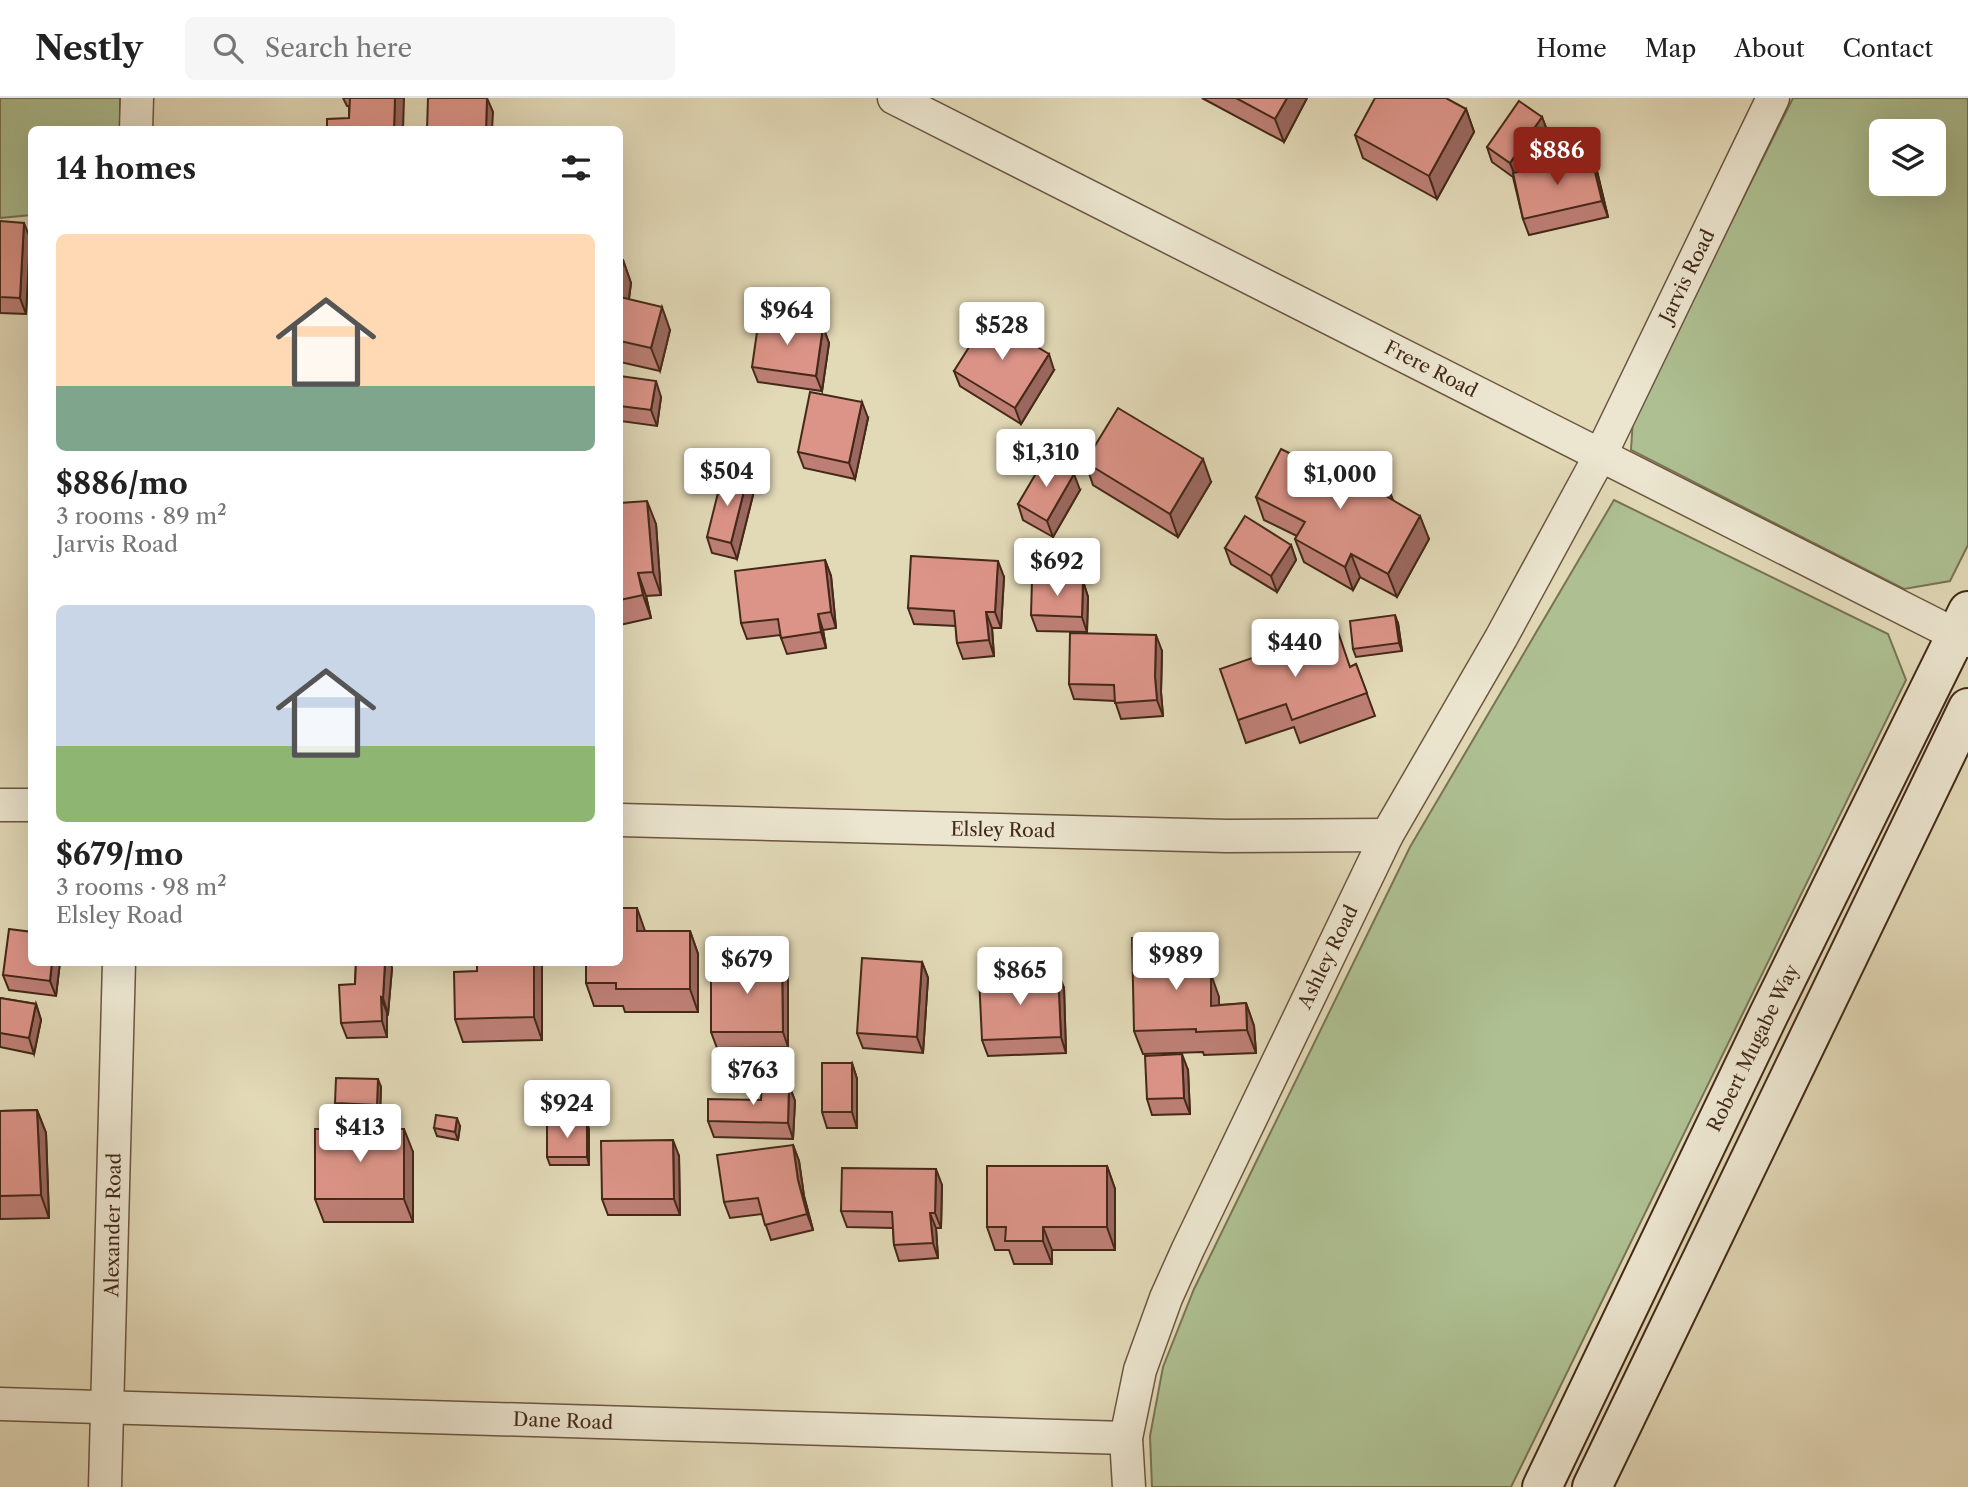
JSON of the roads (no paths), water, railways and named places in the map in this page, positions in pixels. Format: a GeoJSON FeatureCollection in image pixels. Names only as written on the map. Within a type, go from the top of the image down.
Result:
{"type":"FeatureCollection","features":[{"type":"Feature","properties":{"kind":"main road","name":"Robert Mugabe Way"},"geometry":{"type":"LineString","coordinates":[[1542,1487],[1775,1002],[1964,629]]}},
{"type":"Feature","properties":{"kind":"main road"},"geometry":{"type":"LineString","coordinates":[[1602,1477],[1968,708]]}},
{"type":"Feature","properties":{"kind":"street"},"geometry":{"type":"LineString","coordinates":[[136,126],[137,98]]}},
{"type":"Feature","properties":{"kind":"street","name":"Frere Road"},"geometry":{"type":"LineString","coordinates":[[894,98],[1601,454],[1964,629]]}},
{"type":"Feature","properties":{"kind":"street","name":"Jarvis Road"},"geometry":{"type":"LineString","coordinates":[[1601,454],[1773,98]]}},
{"type":"Feature","properties":{"kind":"street","name":"Ashley Road"},"geometry":{"type":"LineString","coordinates":[[1129,1487],[1126,1438],[1140,1370],[1166,1298],[1388,835],[1501,638],[1601,454]]}},
{"type":"Feature","properties":{"kind":"street"},"geometry":{"type":"LineString","coordinates":[[0,805],[28,805]]}},
{"type":"Feature","properties":{"kind":"street","name":"Elsley Road"},"geometry":{"type":"LineString","coordinates":[[623,820],[1227,836],[1388,835]]}},
{"type":"Feature","properties":{"kind":"street","name":"Alexander Road"},"geometry":{"type":"LineString","coordinates":[[105,1487],[119,966]]}},
{"type":"Feature","properties":{"kind":"street","name":"Dane Road"},"geometry":{"type":"LineString","coordinates":[[0,1404],[1126,1438]]}},
{"type":"Feature","properties":{"kind":"street"},"geometry":{"type":"LineString","coordinates":[[1550,1487],[1564,1443]]}}]}
